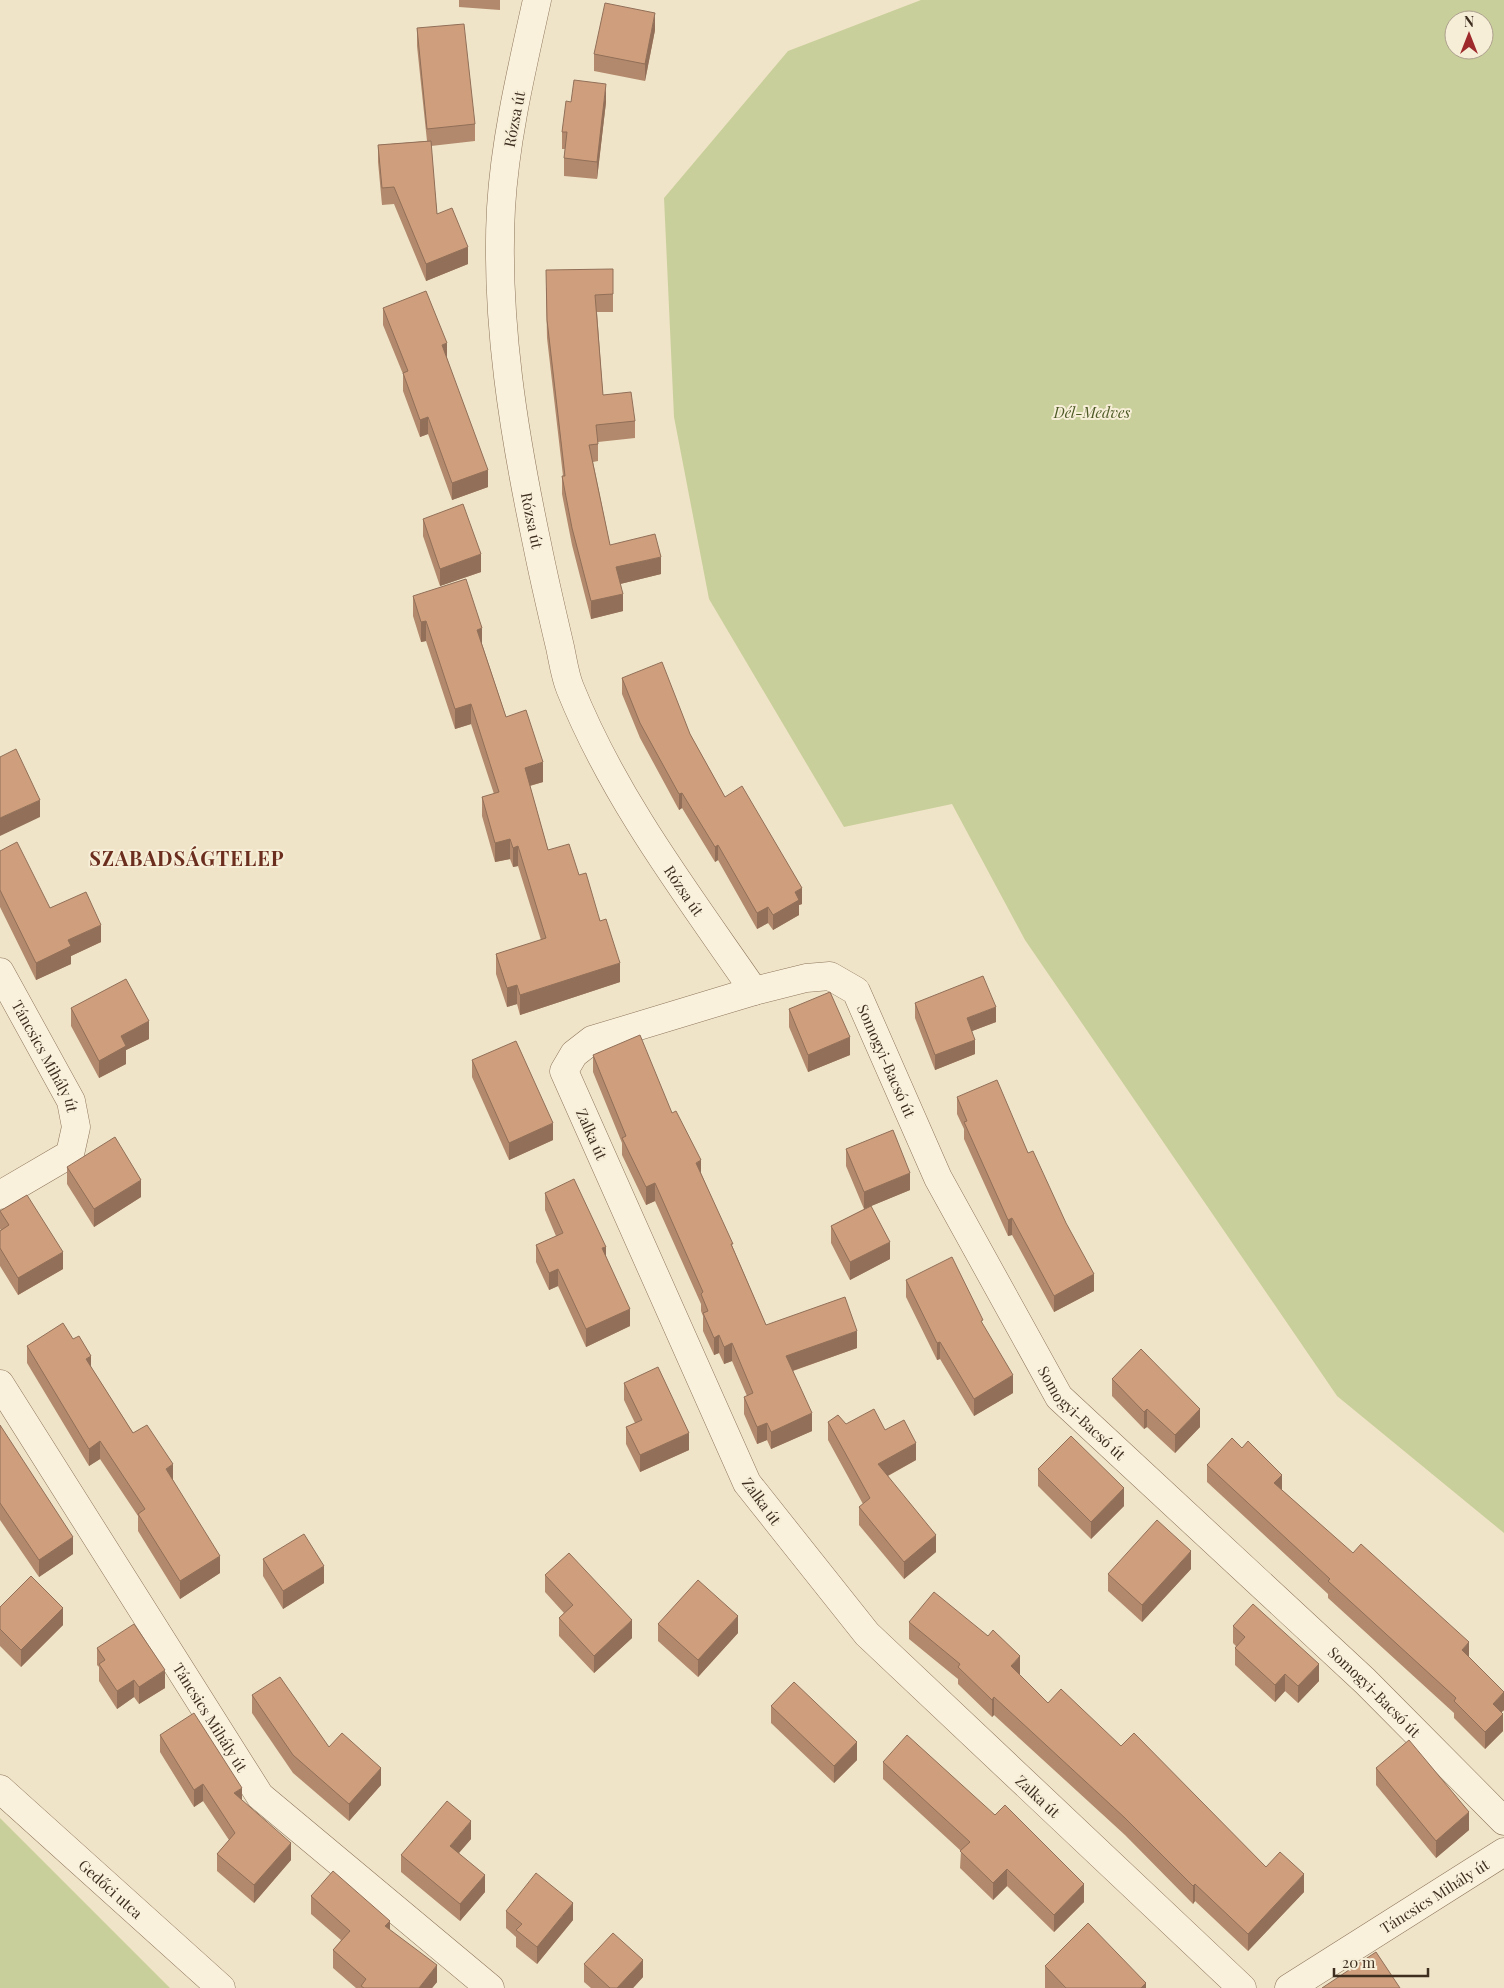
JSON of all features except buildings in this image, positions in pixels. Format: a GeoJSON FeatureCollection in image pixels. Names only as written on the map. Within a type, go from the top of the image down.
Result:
{"type":"FeatureCollection","features":[{"type":"Feature","properties":{"kind":"street","name":"Rózsa út"},"geometry":{"type":"LineString","coordinates":[[537,0],[508,146],[501,208],[501,289],[510,392],[525,488],[549,602],[570,687],[618,787],[685,891],[754,991]]}},
{"type":"Feature","properties":{"kind":"street","name":"Táncsics Mihály út"},"geometry":{"type":"LineString","coordinates":[[0,972],[71,1101],[76,1127],[70,1154],[0,1195]]}},
{"type":"Feature","properties":{"kind":"street","name":"Somogyi-Bacsó út"},"geometry":{"type":"LineString","coordinates":[[754,991],[806,978],[830,976],[856,991],[938,1178],[1059,1397],[1365,1682],[1504,1821]]}},
{"type":"Feature","properties":{"kind":"street","name":"Zalka út"},"geometry":{"type":"LineString","coordinates":[[754,991],[592,1040],[574,1054],[564,1072],[747,1483],[867,1634],[1242,1988]]}},
{"type":"Feature","properties":{"kind":"street","name":"Táncsics Mihály út"},"geometry":{"type":"LineString","coordinates":[[0,1384],[260,1796],[490,1988]]}},
{"type":"Feature","properties":{"kind":"street","name":"Gedőci utca"},"geometry":{"type":"LineString","coordinates":[[0,1789],[222,1988]]}},
{"type":"Feature","properties":{"kind":"street","name":"Táncsics Mihály út"},"geometry":{"type":"LineString","coordinates":[[1289,1988],[1504,1852]]}},
{"type":"Feature","properties":{"kind":"green space","name":"Dél-Medves"},"geometry":{"type":"Polygon","coordinates":[[[921,0],[1504,0],[1504,1533],[1337,1396],[1025,940],[952,804],[844,827],[709,599],[674,417],[664,198],[788,51],[921,0]]]}},
{"type":"Feature","properties":{"kind":"green space"},"geometry":{"type":"Polygon","coordinates":[[[0,1818],[170,1988],[0,1988],[0,1818]]]}},
{"type":"Feature","properties":{"kind":"district","name":"SZABADSÁGTELEP"},"geometry":{"type":"Point","coordinates":[187,857]}}]}
